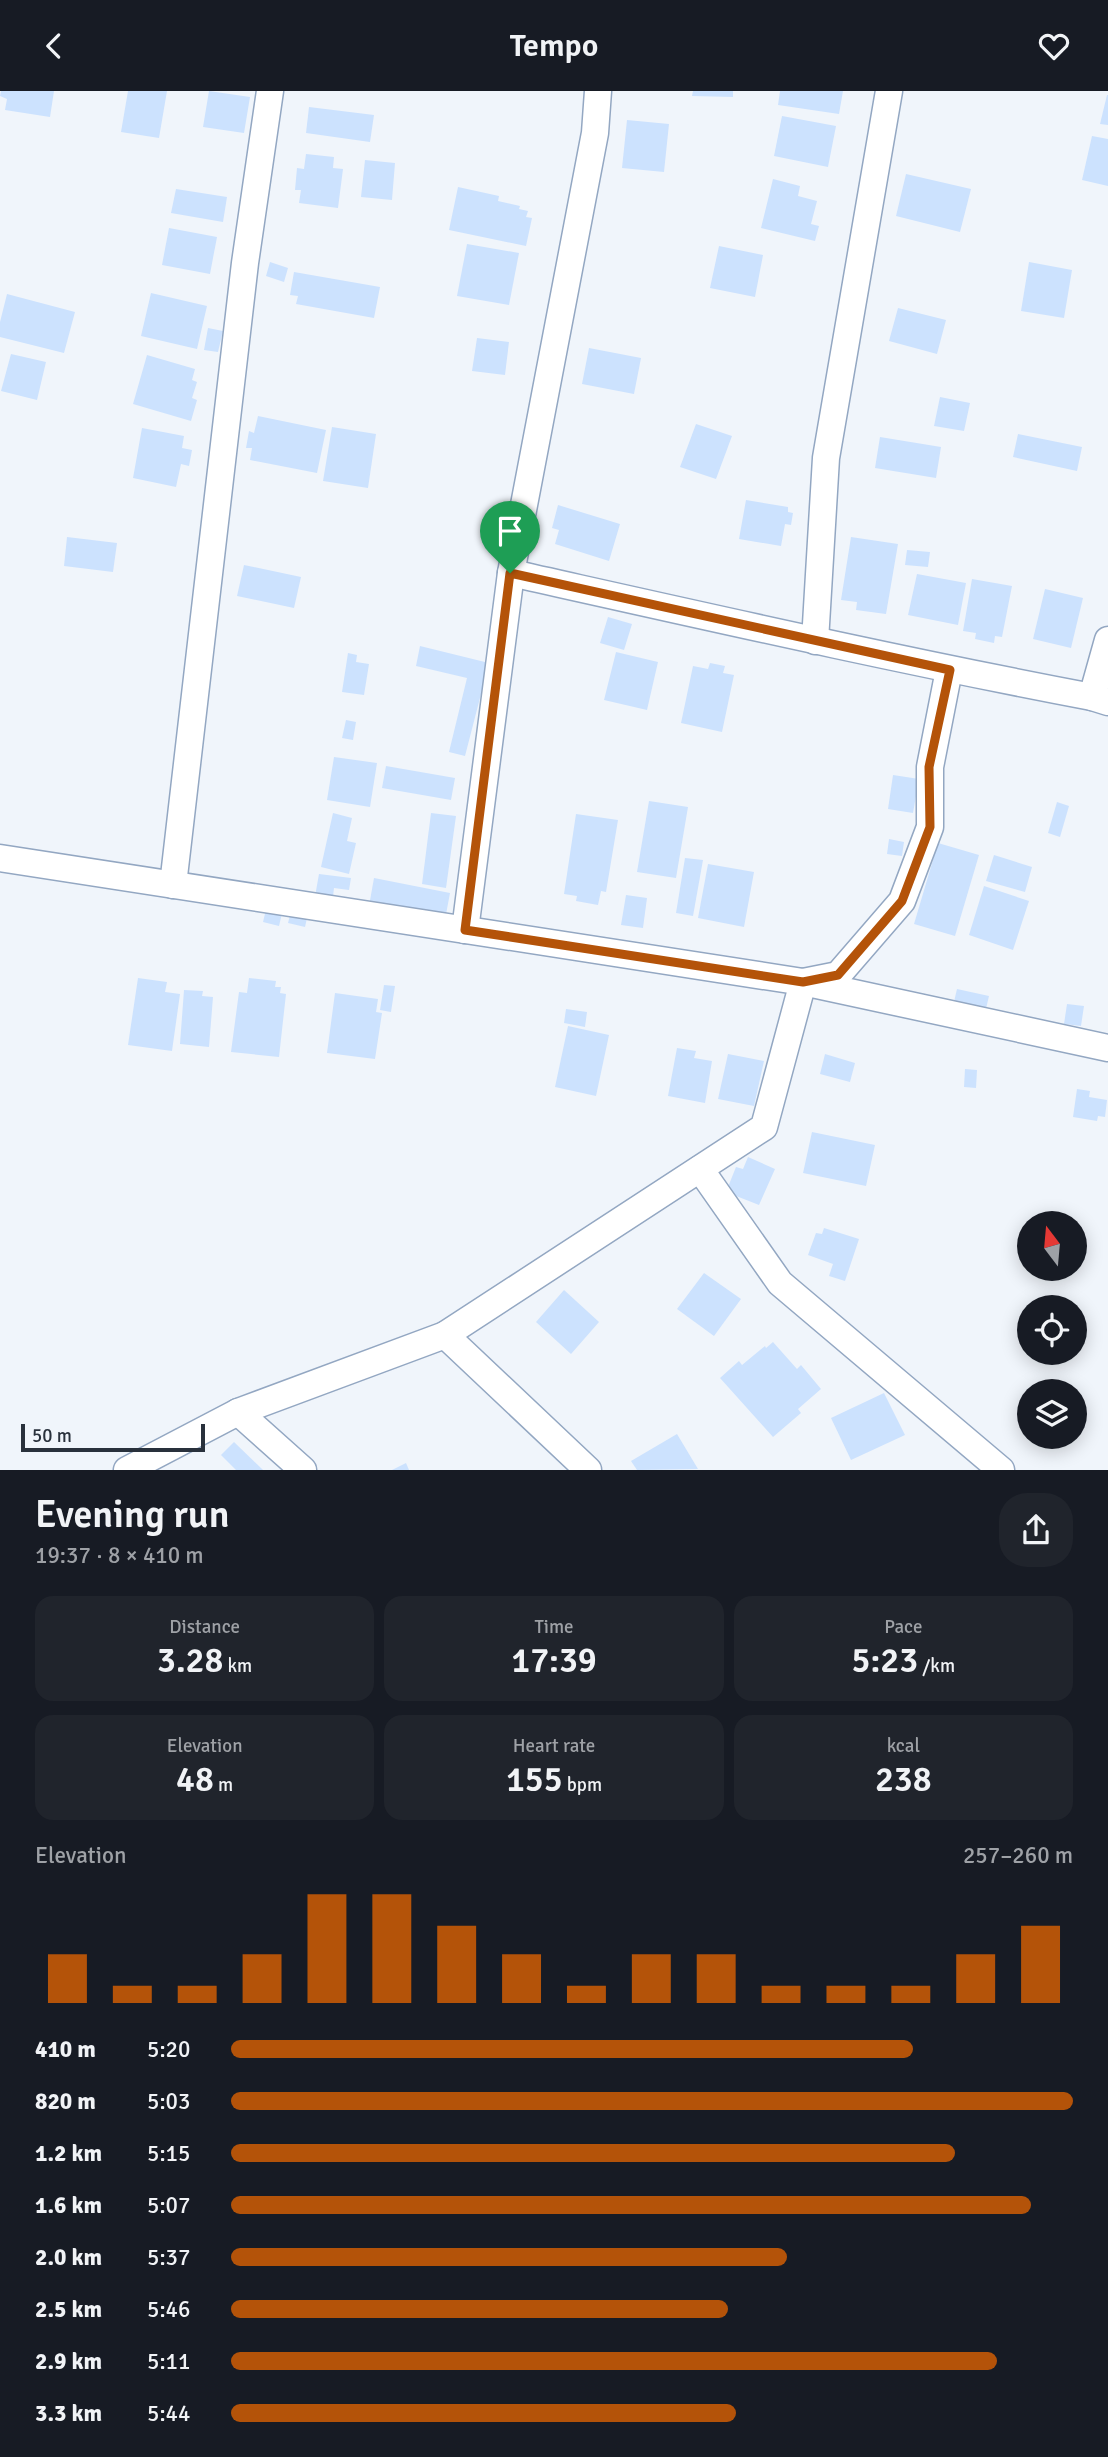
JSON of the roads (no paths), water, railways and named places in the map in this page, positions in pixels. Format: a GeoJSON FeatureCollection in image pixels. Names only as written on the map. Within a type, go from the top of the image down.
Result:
{"type":"FeatureCollection","features":[{"type":"Feature","properties":{"kind":"street"},"geometry":{"type":"LineString","coordinates":[[173,885],[245,263],[270,91]]}},
{"type":"Feature","properties":{"kind":"street"},"geometry":{"type":"LineString","coordinates":[[465,930],[510,573],[595,133],[598,91]]}},
{"type":"Feature","properties":{"kind":"street"},"geometry":{"type":"LineString","coordinates":[[815,641],[826,458],[889,91]]}},
{"type":"Feature","properties":{"kind":"street"},"geometry":{"type":"LineString","coordinates":[[510,573],[950,670],[1100,699],[1108,640]]}},
{"type":"Feature","properties":{"kind":"street"},"geometry":{"type":"LineString","coordinates":[[803,982],[838,975],[902,901],[930,827],[929,767],[950,670]]}},
{"type":"Feature","properties":{"kind":"street"},"geometry":{"type":"LineString","coordinates":[[0,858],[803,982],[1108,1048]]}},
{"type":"Feature","properties":{"kind":"street"},"geometry":{"type":"LineString","coordinates":[[127,1470],[238,1412],[445,1335],[764,1127],[803,982]]}},
{"type":"Feature","properties":{"kind":"street"},"geometry":{"type":"LineString","coordinates":[[700,1169],[780,1283],[1000,1470]]}},
{"type":"Feature","properties":{"kind":"street"},"geometry":{"type":"LineString","coordinates":[[445,1335],[589,1470]]}},
{"type":"Feature","properties":{"kind":"street"},"geometry":{"type":"LineString","coordinates":[[238,1412],[303,1470]]}}]}
